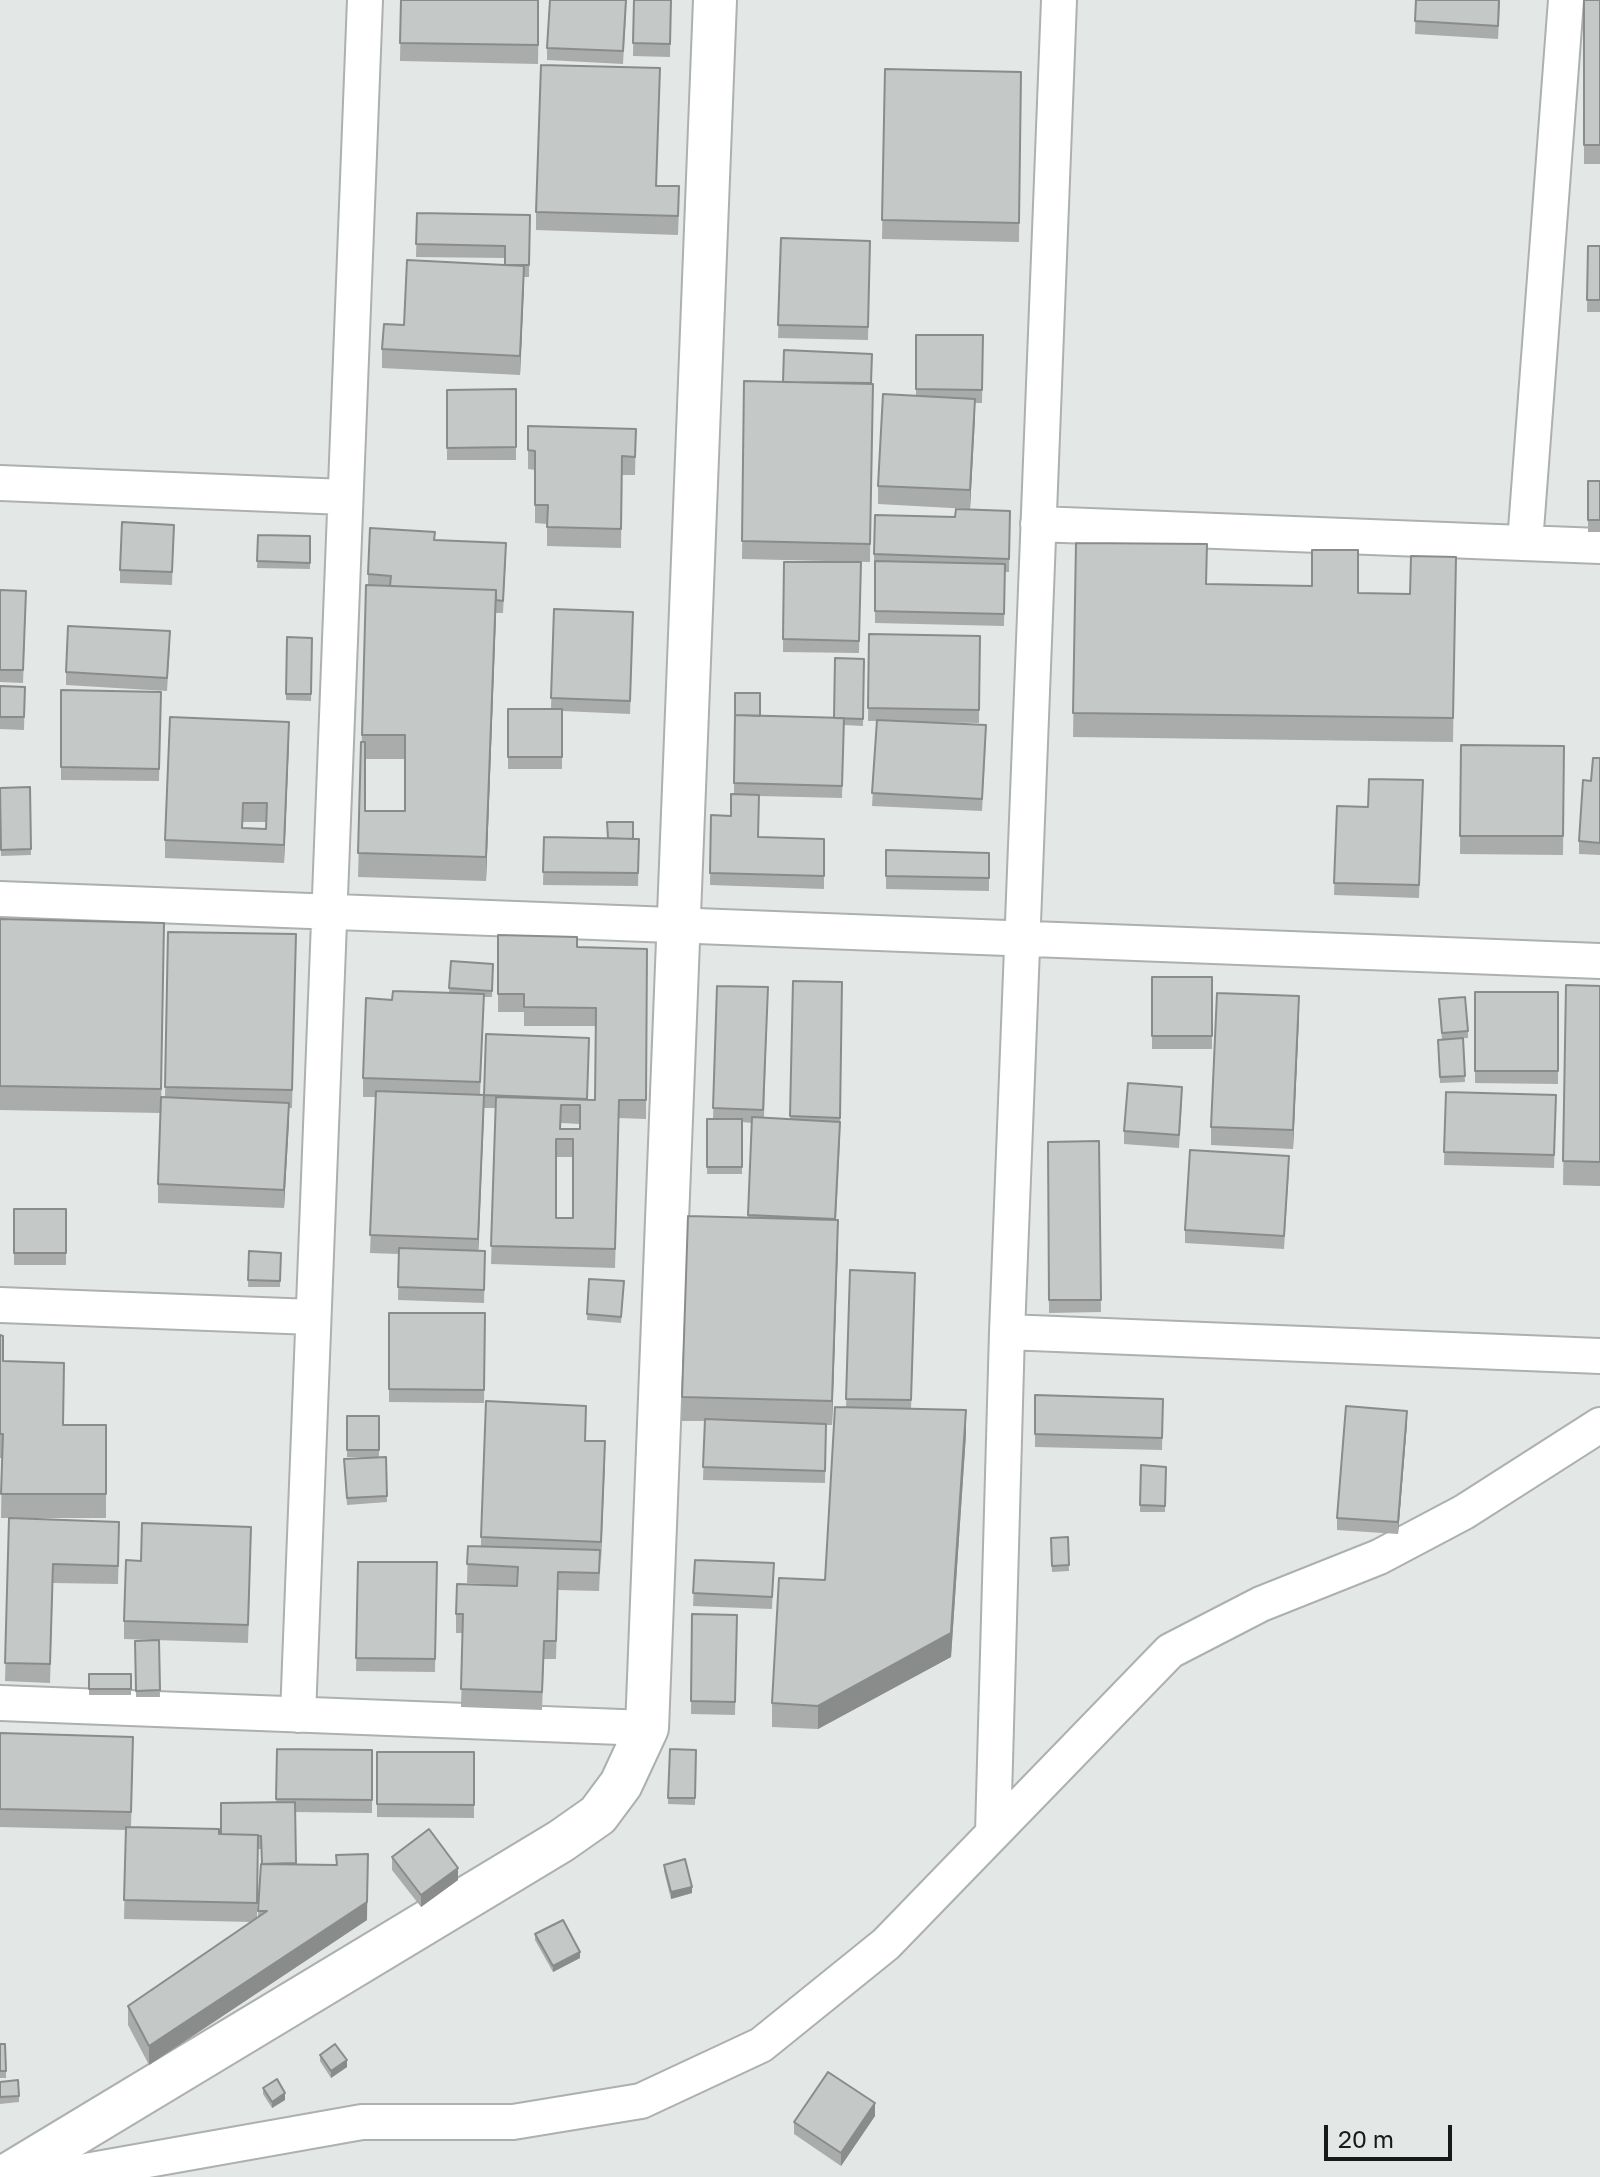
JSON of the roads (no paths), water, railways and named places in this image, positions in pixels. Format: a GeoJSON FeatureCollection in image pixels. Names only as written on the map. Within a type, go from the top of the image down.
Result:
{"type":"FeatureCollection","features":[{"type":"Feature","properties":{"kind":"street"},"geometry":{"type":"LineString","coordinates":[[298,1715],[365,0]]}},
{"type":"Feature","properties":{"kind":"street"},"geometry":{"type":"LineString","coordinates":[[4,2177],[561,1841],[598,1815],[621,1784],[647,1728],[715,0]]}},
{"type":"Feature","properties":{"kind":"street"},"geometry":{"type":"LineString","coordinates":[[993,1833],[1007,1332],[1059,0]]}},
{"type":"Feature","properties":{"kind":"street"},"geometry":{"type":"LineString","coordinates":[[1525,543],[1566,0]]}},
{"type":"Feature","properties":{"kind":"street"},"geometry":{"type":"LineString","coordinates":[[0,483],[345,497]]}},
{"type":"Feature","properties":{"kind":"street"},"geometry":{"type":"LineString","coordinates":[[1038,524],[1600,546]]}},
{"type":"Feature","properties":{"kind":"street"},"geometry":{"type":"LineString","coordinates":[[0,899],[1600,961]]}},
{"type":"Feature","properties":{"kind":"street"},"geometry":{"type":"LineString","coordinates":[[0,1305],[313,1317]]}},
{"type":"Feature","properties":{"kind":"street"},"geometry":{"type":"LineString","coordinates":[[1007,1332],[1600,1356]]}},
{"type":"Feature","properties":{"kind":"street"},"geometry":{"type":"LineString","coordinates":[[52,2177],[362,2122],[513,2122],[641,2101],[761,2045],[886,1944],[1170,1651],[1261,1604],[1394,1550],[1464,1512],[1600,1425]]}},
{"type":"Feature","properties":{"kind":"street"},"geometry":{"type":"LineString","coordinates":[[0,1703],[647,1728]]}}]}
